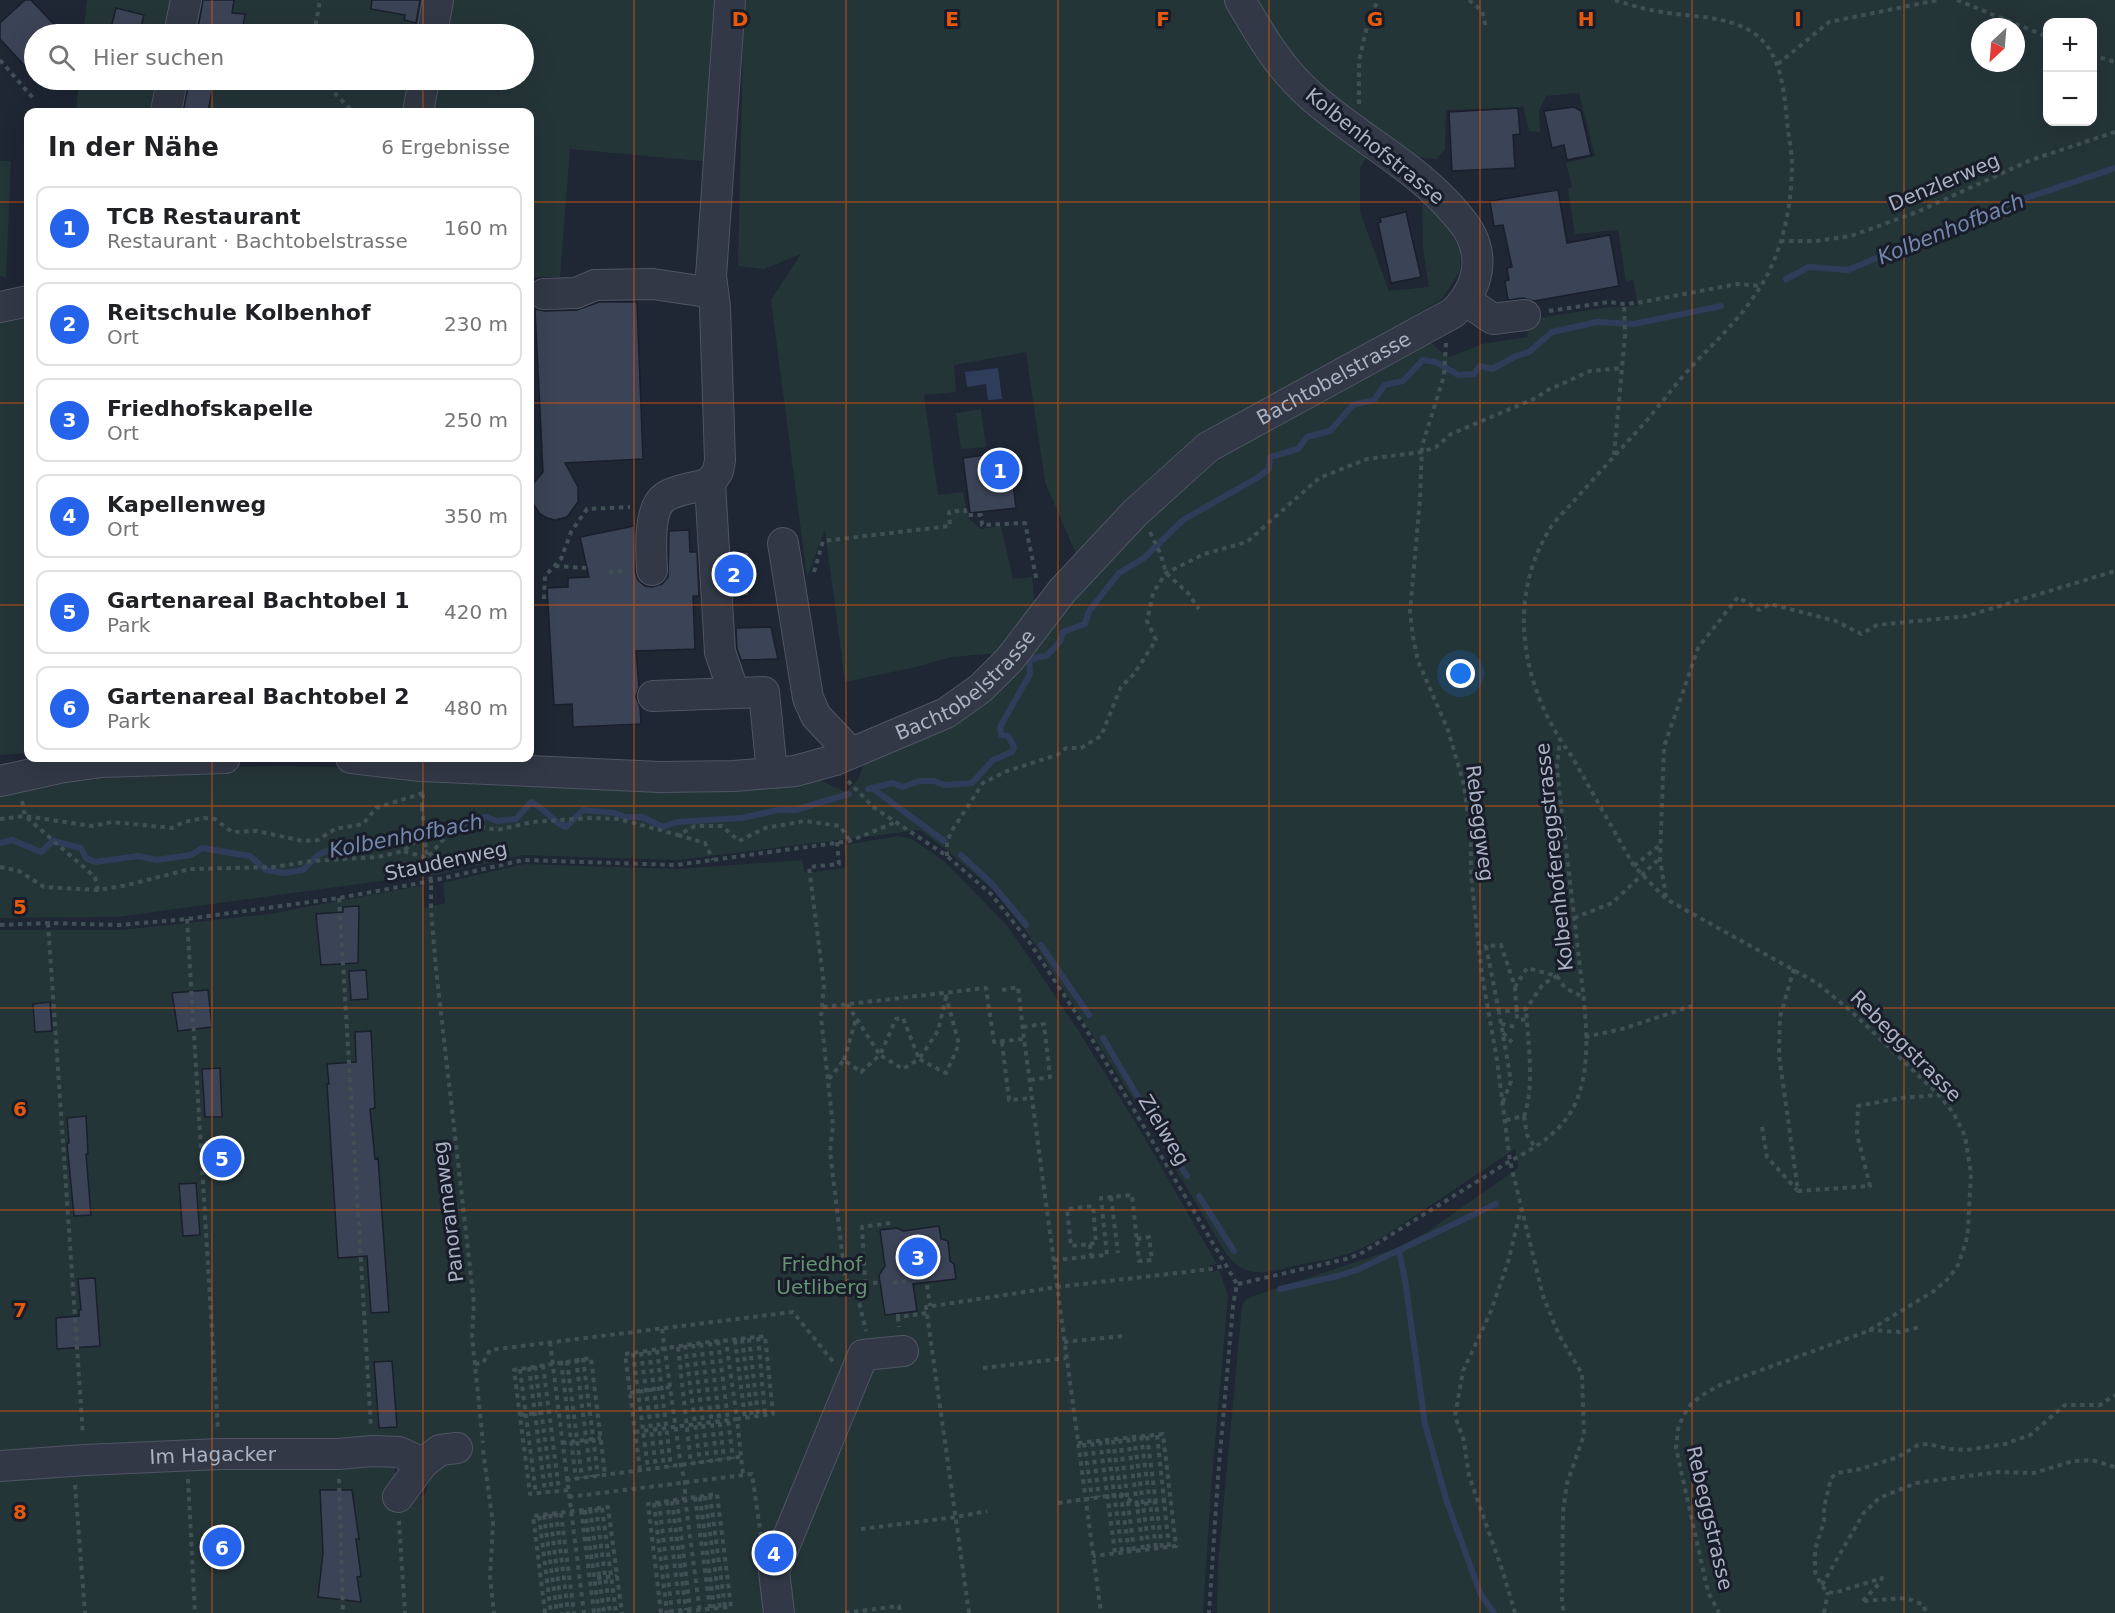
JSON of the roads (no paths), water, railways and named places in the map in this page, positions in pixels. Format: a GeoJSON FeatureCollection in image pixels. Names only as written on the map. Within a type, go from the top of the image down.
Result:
{"type":"FeatureCollection","features":[{"type":"Feature","properties":{"kind":"street"},"geometry":{"type":"LineString","coordinates":[[181,24],[186,0]]}},
{"type":"Feature","properties":{"kind":"street"},"geometry":{"type":"LineString","coordinates":[[434,24],[438,0]]}},
{"type":"Feature","properties":{"kind":"street"},"geometry":{"type":"LineString","coordinates":[[730,0],[711,276],[720,460],[718,471],[710,483],[720,652],[734,693]]}},
{"type":"Feature","properties":{"kind":"street","name":"Kolbenhofstrasse"},"geometry":{"type":"LineString","coordinates":[[1240,0],[1275,58],[1291,77],[1310,96],[1427,184],[1467,227],[1474,242],[1478,269],[1475,282],[1465,300]]}},
{"type":"Feature","properties":{"kind":"street"},"geometry":{"type":"LineString","coordinates":[[167,108],[170,90]]}},
{"type":"Feature","properties":{"kind":"street"},"geometry":{"type":"LineString","coordinates":[[419,108],[422,90]]}},
{"type":"Feature","properties":{"kind":"street"},"geometry":{"type":"LineString","coordinates":[[544,294],[576,293],[595,285],[653,284],[713,292]]}},
{"type":"Feature","properties":{"kind":"street"},"geometry":{"type":"LineString","coordinates":[[1465,300],[1492,320],[1525,315]]}},
{"type":"Feature","properties":{"kind":"street","name":"Bachtobelstrasse"},"geometry":{"type":"LineString","coordinates":[[371,762],[421,772],[660,777],[772,773],[808,768],[843,756],[946,713],[981,688],[1010,659],[1062,591],[1147,501],[1208,447],[1431,327],[1453,313],[1465,300]]}},
{"type":"Feature","properties":{"kind":"street"},"geometry":{"type":"LineString","coordinates":[[652,570],[651,542],[655,513],[659,503],[666,496],[710,483]]}},
{"type":"Feature","properties":{"kind":"street"},"geometry":{"type":"LineString","coordinates":[[783,543],[811,707],[843,756]]}},
{"type":"Feature","properties":{"kind":"street"},"geometry":{"type":"LineString","coordinates":[[653,696],[764,692],[772,773]]}},
{"type":"Feature","properties":{"kind":"street"},"geometry":{"type":"LineString","coordinates":[[8,779],[102,762]]}},
{"type":"Feature","properties":{"kind":"street"},"geometry":{"type":"LineString","coordinates":[[779,1613],[774,1571],[863,1355],[901,1338]]}},
{"type":"Feature","properties":{"kind":"street"},"geometry":{"type":"LineString","coordinates":[[398,1497],[423,1463],[440,1450],[457,1448]]}},
{"type":"Feature","properties":{"kind":"street","name":"Im Hagacker"},"geometry":{"type":"LineString","coordinates":[[0,1466],[220,1454],[338,1454],[373,1451],[399,1452],[423,1463]]}},
{"type":"Feature","properties":{"kind":"water"},"geometry":{"type":"Polygon","coordinates":[[[998,368],[1002,399],[988,400],[986,384],[967,387],[965,372],[998,368]]]}},
{"type":"Feature","properties":{"kind":"waterway","name":"Kolbenhofbach"},"geometry":{"type":"LineString","coordinates":[[1786,279],[1809,267],[1848,270],[1988,211],[2115,168]]}},
{"type":"Feature","properties":{"kind":"waterway","name":"Kolbenhofbach"},"geometry":{"type":"LineString","coordinates":[[868,789],[893,783],[903,787],[919,781],[934,781],[944,785],[972,783],[993,760],[1012,752],[1014,747],[1008,736],[1001,735],[1000,727],[1030,674],[1029,661],[1046,656],[1060,642],[1063,632],[1085,624],[1089,611],[1119,573],[1144,558],[1183,520],[1269,469],[1270,457],[1298,449],[1307,437],[1330,431],[1353,405],[1374,400],[1385,385],[1403,381],[1423,360],[1436,362],[1458,375],[1474,374],[1480,366],[1492,369],[1529,352],[1552,332],[1597,322],[1634,324],[1721,306]]}},
{"type":"Feature","properties":{"kind":"waterway"},"geometry":{"type":"LineString","coordinates":[[872,788],[944,841]]}},
{"type":"Feature","properties":{"kind":"waterway","name":"Kolbenhofbach"},"geometry":{"type":"LineString","coordinates":[[0,843],[12,840],[41,852],[53,841],[81,848],[86,858],[95,862],[138,856],[156,860],[191,855],[202,848],[250,856],[266,870],[284,873],[303,870],[318,855],[331,849],[400,839],[433,827],[452,826],[486,817],[497,821],[516,819],[531,802],[566,827],[583,810],[615,813],[625,817],[642,817],[663,827],[677,822],[742,818],[778,810],[795,810],[849,794]]}},
{"type":"Feature","properties":{"kind":"waterway"},"geometry":{"type":"LineString","coordinates":[[961,855],[993,885],[1026,925]]}},
{"type":"Feature","properties":{"kind":"waterway"},"geometry":{"type":"LineString","coordinates":[[1041,945],[1089,1015]]}},
{"type":"Feature","properties":{"kind":"waterway"},"geometry":{"type":"LineString","coordinates":[[1103,1038],[1144,1107]]}},
{"type":"Feature","properties":{"kind":"waterway"},"geometry":{"type":"LineString","coordinates":[[1154,1122],[1187,1176]]}},
{"type":"Feature","properties":{"kind":"waterway"},"geometry":{"type":"LineString","coordinates":[[1199,1196],[1234,1251]]}},
{"type":"Feature","properties":{"kind":"waterway"},"geometry":{"type":"LineString","coordinates":[[1280,1289],[1357,1270],[1496,1204]]}},
{"type":"Feature","properties":{"kind":"waterway"},"geometry":{"type":"LineString","coordinates":[[1399,1250],[1425,1424],[1447,1502],[1481,1595],[1494,1613]]}},
{"type":"Feature","properties":{"kind":"place","name":"TCB Restaurant"},"geometry":{"type":"Point","coordinates":[1000,470]}},
{"type":"Feature","properties":{"kind":"place","name":"Reitschule Kolbenhof"},"geometry":{"type":"Point","coordinates":[734,574]}},
{"type":"Feature","properties":{"kind":"place","name":"Gartenareal Bachtobel 1"},"geometry":{"type":"Point","coordinates":[222,1158]}},
{"type":"Feature","properties":{"kind":"place","name":"Friedhofskapelle"},"geometry":{"type":"Point","coordinates":[918,1257]}},
{"type":"Feature","properties":{"kind":"place","name":"Gartenareal Bachtobel 2"},"geometry":{"type":"Point","coordinates":[222,1547]}},
{"type":"Feature","properties":{"kind":"place","name":"Kapellenweg"},"geometry":{"type":"Point","coordinates":[774,1553]}},
{"type":"Feature","properties":{"kind":"park label","name":"Friedhof Uetliberg"},"geometry":{"type":"Point","coordinates":[822,1276]}}]}
